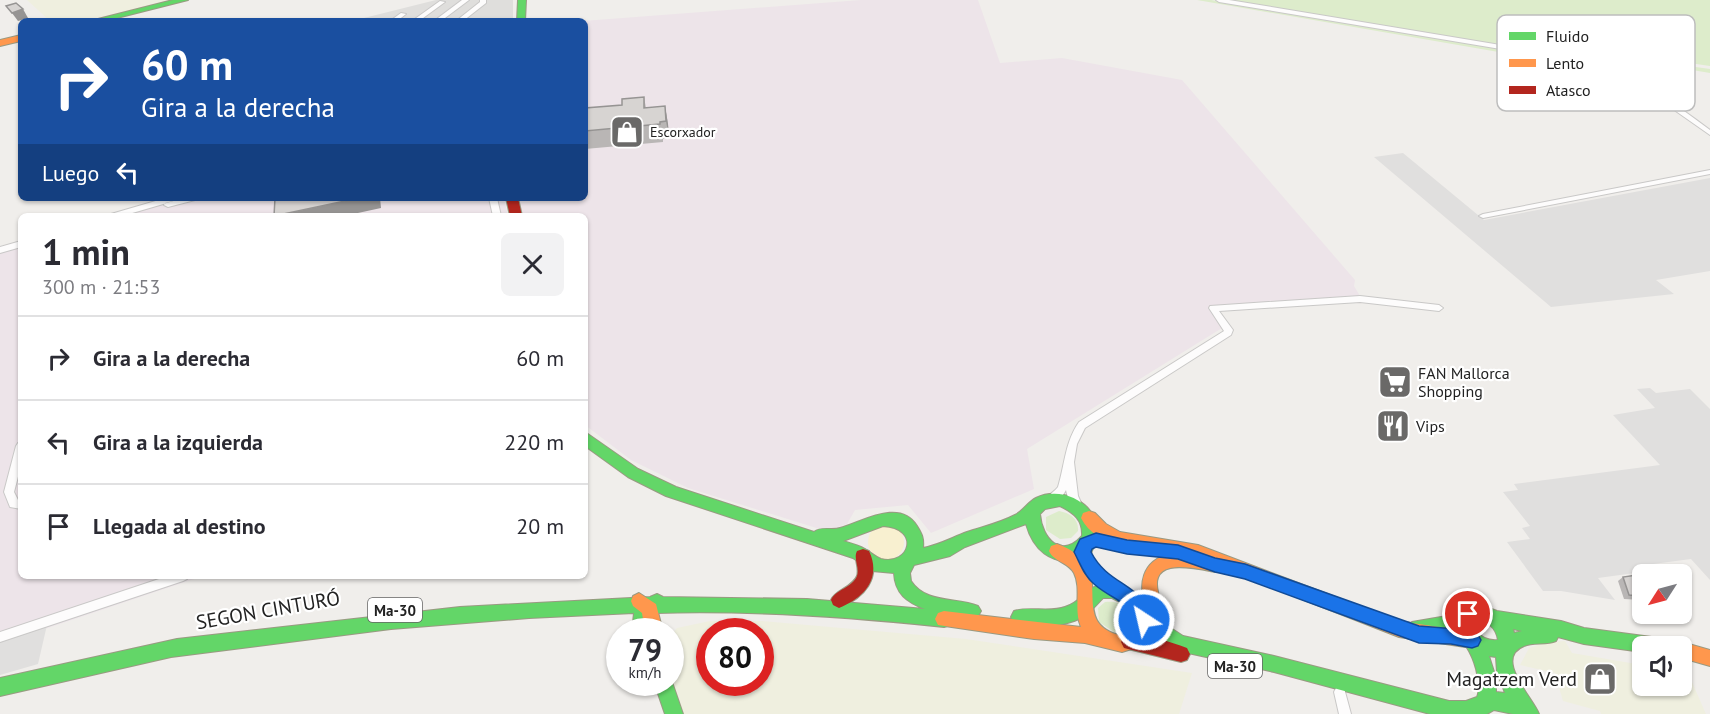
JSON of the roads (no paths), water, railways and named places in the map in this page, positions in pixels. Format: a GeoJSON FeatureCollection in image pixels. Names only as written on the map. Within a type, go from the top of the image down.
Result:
{"type":"FeatureCollection","features":[{"type":"Feature","properties":{"kind":"main road"},"geometry":{"type":"LineString","coordinates":[[107,18],[184,0]]}},
{"type":"Feature","properties":{"kind":"main road"},"geometry":{"type":"LineString","coordinates":[[521,18],[522,0]]}},
{"type":"Feature","properties":{"kind":"main road"},"geometry":{"type":"LineString","coordinates":[[0,43],[18,39]]}},
{"type":"Feature","properties":{"kind":"main road"},"geometry":{"type":"LineString","coordinates":[[588,442],[633,473],[671,492],[804,533],[863,556],[883,567],[896,566],[921,554],[945,551],[960,542],[1020,520],[1050,501],[1065,501],[1078,507],[1100,529],[1118,538],[1190,550],[1419,635],[1451,636],[1472,640],[1491,650],[1501,650],[1517,638],[1531,634],[1584,636]]}},
{"type":"Feature","properties":{"kind":"main road"},"geometry":{"type":"LineString","coordinates":[[1035,509],[1031,516],[1031,528],[1042,544]]}},
{"type":"Feature","properties":{"kind":"main road"},"geometry":{"type":"LineString","coordinates":[[804,533],[836,536],[884,518],[898,520],[921,540],[932,543],[960,542]]}},
{"type":"Feature","properties":{"kind":"main road"},"geometry":{"type":"LineString","coordinates":[[1086,545],[1092,535],[1089,518]]}},
{"type":"Feature","properties":{"kind":"main road"},"geometry":{"type":"LineString","coordinates":[[840,600],[856,591],[867,579],[868,567],[858,540],[861,532],[870,522]]}},
{"type":"Feature","properties":{"kind":"main road"},"geometry":{"type":"LineString","coordinates":[[912,531],[916,546],[904,568],[902,581],[912,597],[955,609]]}},
{"type":"Feature","properties":{"kind":"main road"},"geometry":{"type":"LineString","coordinates":[[991,531],[1021,532],[1071,559],[1083,573],[1087,585],[1085,604],[1087,624],[1102,639]]}},
{"type":"Feature","properties":{"kind":"main road"},"geometry":{"type":"LineString","coordinates":[[1057,551],[1073,551],[1096,540],[1127,547],[1163,549],[1197,557],[1215,565]]}},
{"type":"Feature","properties":{"kind":"main road","name":"Ma-30"},"geometry":{"type":"LineString","coordinates":[[1086,545],[1083,552],[1089,567],[1101,579],[1136,602],[1143,615],[1158,631],[1179,643],[1274,664],[1449,710],[1480,707]]}},
{"type":"Feature","properties":{"kind":"main road"},"geometry":{"type":"LineString","coordinates":[[1245,571],[1178,559],[1157,566],[1148,578],[1147,587],[1154,610],[1171,628],[1184,636],[1227,646],[1274,664]]}},
{"type":"Feature","properties":{"kind":"main road","name":"Ma-30"},"geometry":{"type":"LineString","coordinates":[[771,601],[840,600],[1055,620],[1065,617],[1085,604],[1099,591],[1119,591]]}},
{"type":"Feature","properties":{"kind":"main road","name":"SEGON CINTURÓ"},"geometry":{"type":"LineString","coordinates":[[0,687],[166,649],[277,627],[428,607],[539,598],[627,595],[771,601]]}},
{"type":"Feature","properties":{"kind":"main road"},"geometry":{"type":"LineString","coordinates":[[428,607],[468,608],[638,601],[649,607],[659,618]]}},
{"type":"Feature","properties":{"kind":"main road"},"geometry":{"type":"LineString","coordinates":[[641,618],[649,607],[659,601],[771,601]]}},
{"type":"Feature","properties":{"kind":"main road"},"geometry":{"type":"LineString","coordinates":[[672,618],[685,612],[735,612],[771,601]]}},
{"type":"Feature","properties":{"kind":"main road","name":"Ma-30"},"geometry":{"type":"LineString","coordinates":[[771,601],[1086,635],[1116,644],[1130,642],[1148,644],[1417,713]]}},
{"type":"Feature","properties":{"kind":"main road"},"geometry":{"type":"LineString","coordinates":[[597,607],[621,614],[625,618]]}},
{"type":"Feature","properties":{"kind":"main road","name":"SEGON CINTURÓ"},"geometry":{"type":"LineString","coordinates":[[166,649],[425,618],[597,607],[649,607]]}},
{"type":"Feature","properties":{"kind":"main road"},"geometry":{"type":"LineString","coordinates":[[649,607],[655,618]]}},
{"type":"Feature","properties":{"kind":"main road"},"geometry":{"type":"LineString","coordinates":[[1404,631],[1448,624],[1477,613],[1561,629],[1584,636],[1632,642]]}},
{"type":"Feature","properties":{"kind":"main road"},"geometry":{"type":"LineString","coordinates":[[1130,642],[1142,632],[1143,615]]}},
{"type":"Feature","properties":{"kind":"main road"},"geometry":{"type":"LineString","coordinates":[[1466,616],[1464,628],[1472,640],[1489,683],[1489,694],[1480,707]]}},
{"type":"Feature","properties":{"kind":"main road"},"geometry":{"type":"LineString","coordinates":[[1494,618],[1507,633],[1502,659],[1505,673],[1514,694],[1530,714]]}},
{"type":"Feature","properties":{"kind":"main road"},"geometry":{"type":"LineString","coordinates":[[1692,649],[1710,648]]}},
{"type":"Feature","properties":{"kind":"main road"},"geometry":{"type":"LineString","coordinates":[[1692,653],[1710,658]]}},
{"type":"Feature","properties":{"kind":"main road"},"geometry":{"type":"LineString","coordinates":[[668,696],[674,714]]}},
{"type":"Feature","properties":{"kind":"main road"},"geometry":{"type":"LineString","coordinates":[[1480,707],[1494,700],[1506,701],[1530,714]]}},
{"type":"Feature","properties":{"kind":"street"},"geometry":{"type":"LineString","coordinates":[[441,18],[466,0]]}},
{"type":"Feature","properties":{"kind":"street"},"geometry":{"type":"LineString","coordinates":[[463,18],[483,3],[483,0]]}},
{"type":"Feature","properties":{"kind":"street"},"geometry":{"type":"LineString","coordinates":[[1219,0],[1497,46]]}},
{"type":"Feature","properties":{"kind":"street"},"geometry":{"type":"LineString","coordinates":[[419,18],[442,2]]}},
{"type":"Feature","properties":{"kind":"street"},"geometry":{"type":"LineString","coordinates":[[397,18],[402,14]]}},
{"type":"Feature","properties":{"kind":"street"},"geometry":{"type":"LineString","coordinates":[[1679,111],[1710,133]]}},
{"type":"Feature","properties":{"kind":"street"},"geometry":{"type":"LineString","coordinates":[[1483,216],[1710,172]]}},
{"type":"Feature","properties":{"kind":"street"},"geometry":{"type":"LineString","coordinates":[[124,213],[164,201]]}},
{"type":"Feature","properties":{"kind":"street"},"geometry":{"type":"LineString","coordinates":[[144,213],[182,201]]}},
{"type":"Feature","properties":{"kind":"street"},"geometry":{"type":"LineString","coordinates":[[0,250],[18,245]]}},
{"type":"Feature","properties":{"kind":"street"},"geometry":{"type":"LineString","coordinates":[[1050,501],[1059,497],[1063,492],[1065,471],[1069,463],[1073,439],[1086,421],[1228,333],[1229,330],[1213,308],[1360,299],[1439,308]]}},
{"type":"Feature","properties":{"kind":"street"},"geometry":{"type":"LineString","coordinates":[[18,458],[9,492],[14,504],[18,505]]}},
{"type":"Feature","properties":{"kind":"street"},"geometry":{"type":"LineString","coordinates":[[1069,463],[1072,472],[1071,495],[1078,507]]}},
{"type":"Feature","properties":{"kind":"street"},"geometry":{"type":"LineString","coordinates":[[0,637],[174,579]]}},
{"type":"Feature","properties":{"kind":"street"},"geometry":{"type":"LineString","coordinates":[[1340,692],[1345,714]]}},
{"type":"Feature","properties":{"kind":"place","name":"Escorxador"},"geometry":{"type":"Point","coordinates":[627,132]}},
{"type":"Feature","properties":{"kind":"place","name":"FAN Mallorca Shopping"},"geometry":{"type":"Point","coordinates":[1395,382]}},
{"type":"Feature","properties":{"kind":"place","name":"Vips"},"geometry":{"type":"Point","coordinates":[1393,426]}},
{"type":"Feature","properties":{"kind":"place","name":"Magatzem Verd"},"geometry":{"type":"Point","coordinates":[1600,679]}}]}
